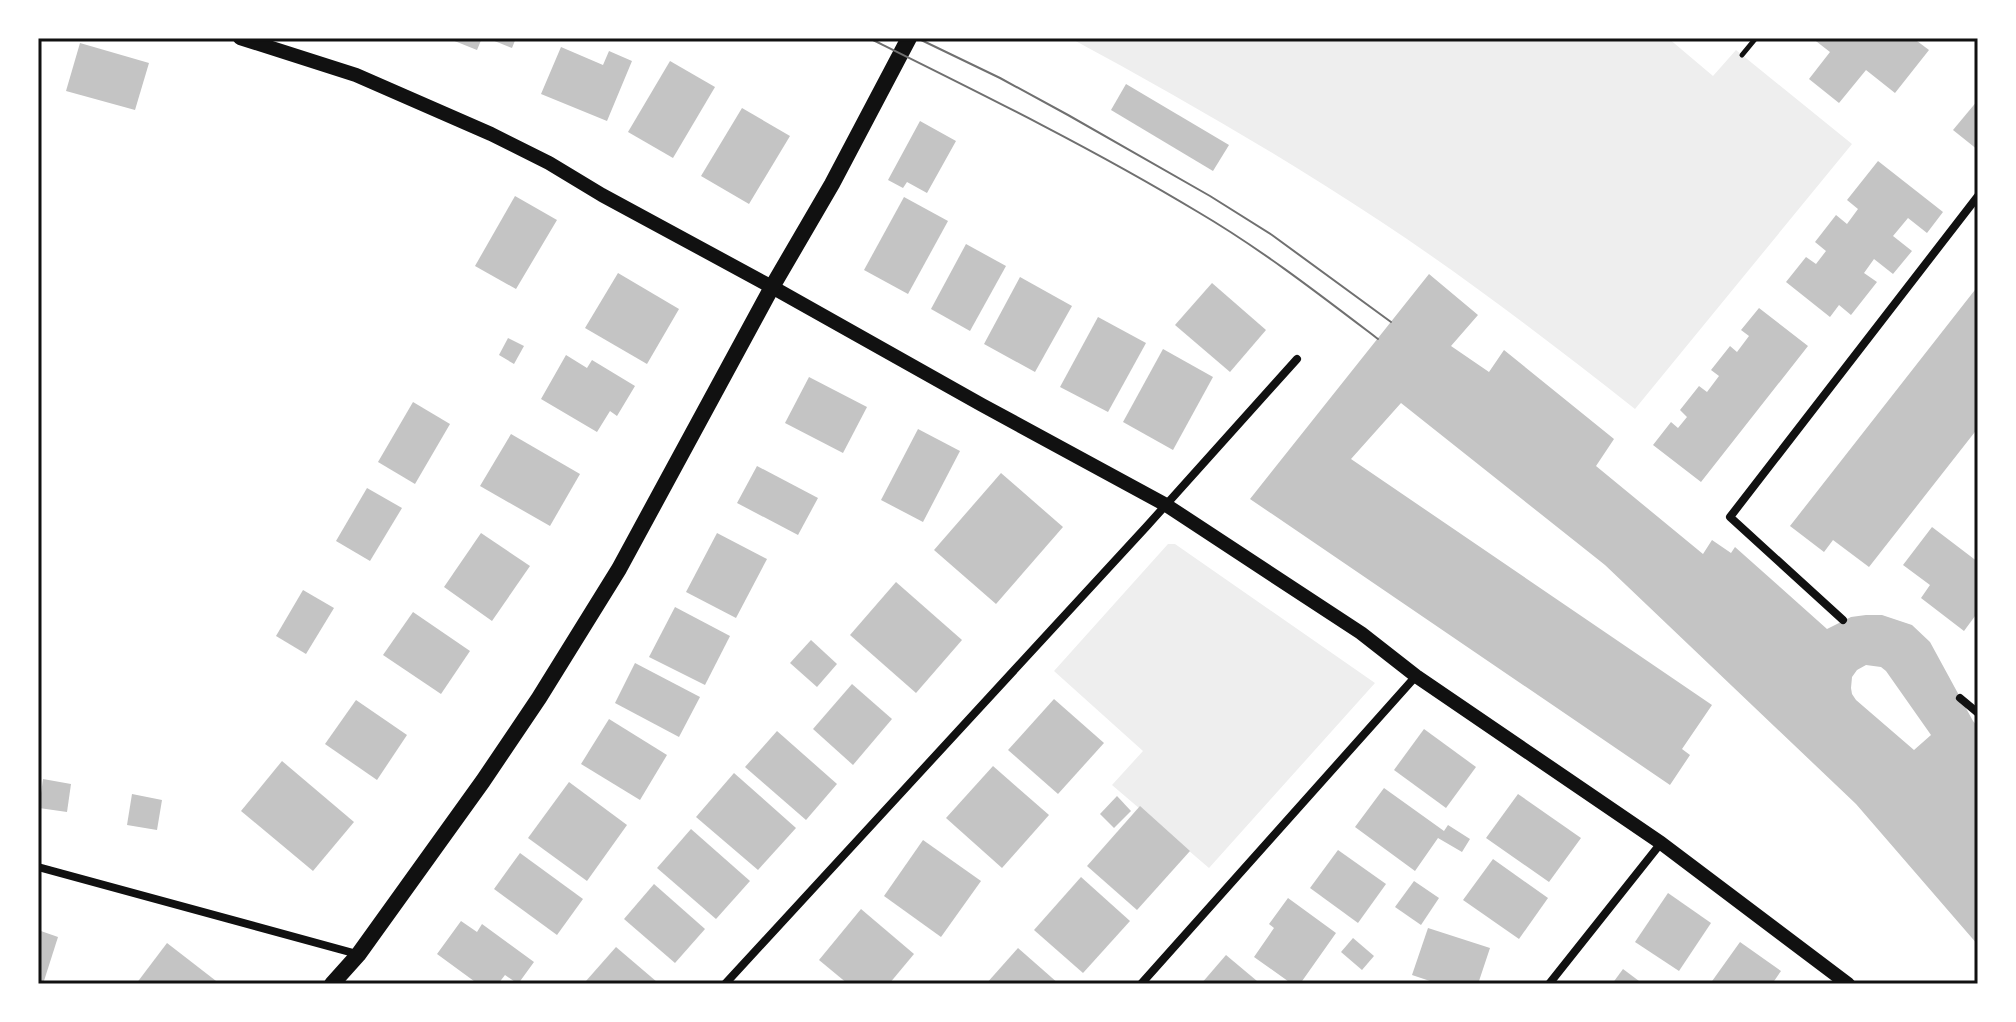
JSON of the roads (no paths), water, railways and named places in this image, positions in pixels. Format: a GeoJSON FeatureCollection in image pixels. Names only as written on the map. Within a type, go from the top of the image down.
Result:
{"type":"FeatureCollection","features":[{"type":"Feature","properties":{"kind":"main road"},"geometry":{"type":"LineString","coordinates":[[332,984],[358,955],[483,781],[619,569],[772,287],[832,184],[909,38]]}},
{"type":"Feature","properties":{"kind":"street"},"geometry":{"type":"LineString","coordinates":[[240,38],[356,75],[549,163],[1166,505],[1361,633],[1416,676],[1661,843],[1848,984]]}},
{"type":"Feature","properties":{"kind":"street"},"geometry":{"type":"LineString","coordinates":[[1843,620],[1730,517],[1978,196]]}},
{"type":"Feature","properties":{"kind":"street"},"geometry":{"type":"LineString","coordinates":[[725,984],[1297,359]]}},
{"type":"Feature","properties":{"kind":"street"},"geometry":{"type":"LineString","coordinates":[[1141,984],[1416,676]]}},
{"type":"Feature","properties":{"kind":"street"},"geometry":{"type":"LineString","coordinates":[[1960,698],[1978,713]]}},
{"type":"Feature","properties":{"kind":"street"},"geometry":{"type":"LineString","coordinates":[[1549,984],[1661,843]]}},
{"type":"Feature","properties":{"kind":"street"},"geometry":{"type":"LineString","coordinates":[[38,867],[358,955]]}},
{"type":"Feature","properties":{"kind":"tram line"},"geometry":{"type":"LineString","coordinates":[[869,38],[1077,143],[1158,188],[1267,257],[1378,339]]}},
{"type":"Feature","properties":{"kind":"tram line"},"geometry":{"type":"LineString","coordinates":[[917,38],[1000,78],[1210,196],[1272,235],[1391,322]]}}]}
